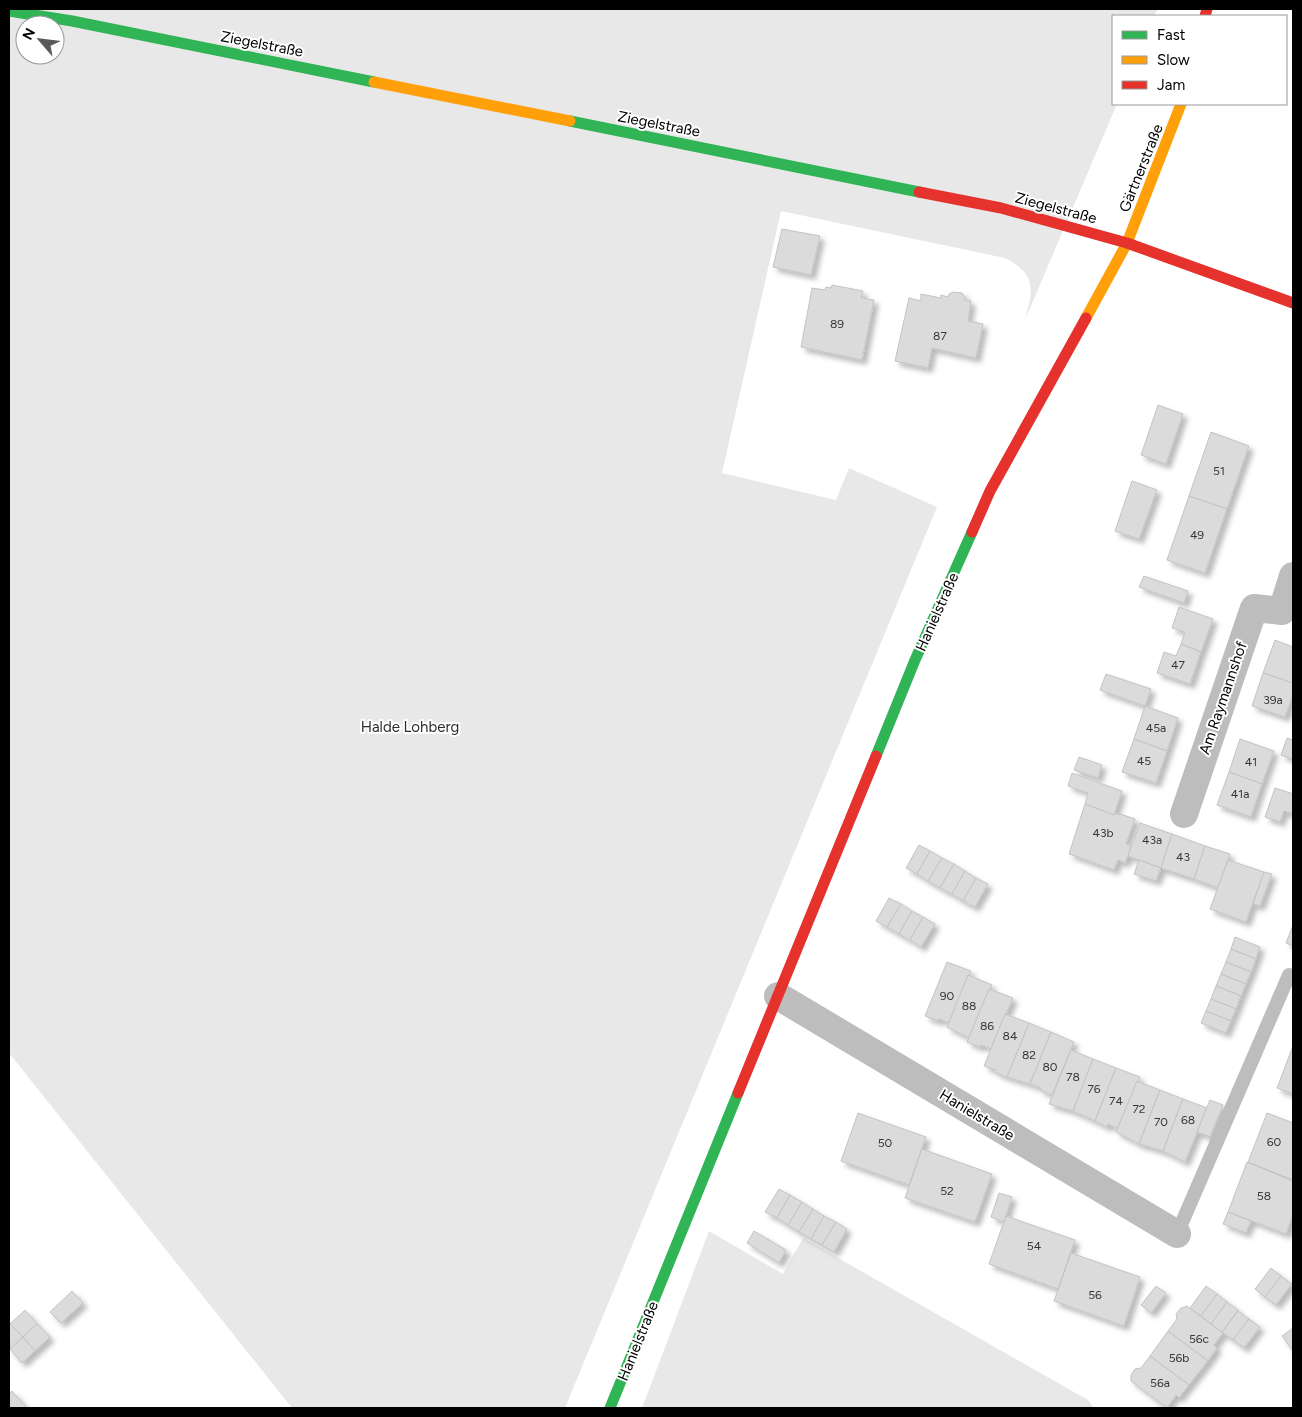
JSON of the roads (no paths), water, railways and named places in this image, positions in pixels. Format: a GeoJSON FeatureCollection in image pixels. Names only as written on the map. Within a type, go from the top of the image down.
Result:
{"type":"FeatureCollection","features":[{"type":"Feature","properties":{"kind":"main road","name":"Ziegelstraße"},"geometry":{"type":"LineString","coordinates":[[9,11],[72,21],[986,205],[1127,243],[1293,303]]}},
{"type":"Feature","properties":{"kind":"main road","name":"Gärtnerstraße"},"geometry":{"type":"LineString","coordinates":[[1127,243],[1181,105]]}},
{"type":"Feature","properties":{"kind":"main road","name":"Hanielstraße"},"geometry":{"type":"LineString","coordinates":[[610,1408],[915,660],[990,490],[1127,243]]}},
{"type":"Feature","properties":{"kind":"street","name":"Am Raymannshof"},"geometry":{"type":"LineString","coordinates":[[1184,814],[1254,608],[1288,613],[1293,576]]}},
{"type":"Feature","properties":{"kind":"street","name":"Hanielstraße"},"geometry":{"type":"LineString","coordinates":[[778,996],[1177,1234]]}},
{"type":"Feature","properties":{"kind":"lane"},"geometry":{"type":"LineString","coordinates":[[1177,1234],[1289,975]]}},
{"type":"Feature","properties":{"kind":"park label","name":"Halde Lohberg"},"geometry":{"type":"Point","coordinates":[410,727]}}]}
